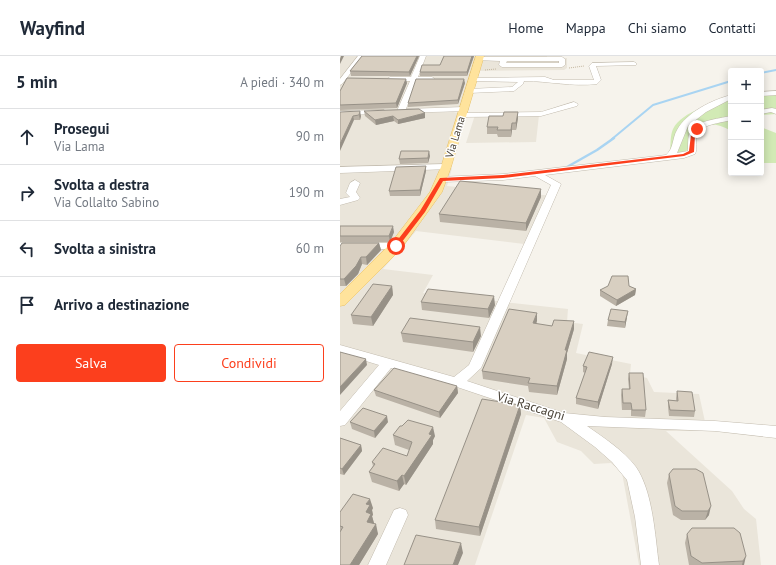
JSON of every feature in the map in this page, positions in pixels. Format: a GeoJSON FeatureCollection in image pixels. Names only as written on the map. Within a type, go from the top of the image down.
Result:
{"type":"FeatureCollection","features":[{"type":"Feature","properties":{"kind":"main road","name":"Via Lama"},"geometry":{"type":"LineString","coordinates":[[340,302],[346,291],[396,246],[422,212],[442,179],[469,91],[470,80],[479,57]]}},
{"type":"Feature","properties":{"kind":"street"},"geometry":{"type":"LineString","coordinates":[[342,81],[361,56]]}},
{"type":"Feature","properties":{"kind":"street"},"geometry":{"type":"LineString","coordinates":[[394,111],[414,79],[423,56]]}},
{"type":"Feature","properties":{"kind":"street"},"geometry":{"type":"LineString","coordinates":[[479,57],[504,59],[518,57],[541,57],[562,59],[562,66],[502,66],[504,59]]}},
{"type":"Feature","properties":{"kind":"street"},"geometry":{"type":"LineString","coordinates":[[470,80],[521,80],[595,83],[598,80],[592,66],[594,64],[634,64]]}},
{"type":"Feature","properties":{"kind":"street"},"geometry":{"type":"LineString","coordinates":[[342,81],[351,79]]}},
{"type":"Feature","properties":{"kind":"street"},"geometry":{"type":"LineString","coordinates":[[382,79],[443,80]]}},
{"type":"Feature","properties":{"kind":"street"},"geometry":{"type":"LineString","coordinates":[[469,91],[514,89],[521,83],[521,80]]}},
{"type":"Feature","properties":{"kind":"street"},"geometry":{"type":"LineString","coordinates":[[764,94],[776,93]]}},
{"type":"Feature","properties":{"kind":"street"},"geometry":{"type":"LineString","coordinates":[[668,157],[676,150],[681,130],[687,122],[714,103],[728,98]]}},
{"type":"Feature","properties":{"kind":"street"},"geometry":{"type":"LineString","coordinates":[[340,113],[394,111],[541,114],[574,104]]}},
{"type":"Feature","properties":{"kind":"street"},"geometry":{"type":"LineString","coordinates":[[764,111],[772,110],[776,112]]}},
{"type":"Feature","properties":{"kind":"street"},"geometry":{"type":"LineString","coordinates":[[442,179],[469,179],[536,173],[684,155],[692,152],[693,135],[700,127],[728,119]]}},
{"type":"Feature","properties":{"kind":"street"},"geometry":{"type":"LineString","coordinates":[[340,170],[446,167]]}},
{"type":"Feature","properties":{"kind":"street"},"geometry":{"type":"LineString","coordinates":[[456,382],[474,368],[556,184],[536,173]]}},
{"type":"Feature","properties":{"kind":"street"},"geometry":{"type":"LineString","coordinates":[[340,202],[355,198],[355,196],[351,193],[355,182]]}},
{"type":"Feature","properties":{"kind":"street"},"geometry":{"type":"LineString","coordinates":[[340,246],[396,246]]}},
{"type":"Feature","properties":{"kind":"street","name":"Via Raccagni"},"geometry":{"type":"LineString","coordinates":[[340,349],[456,382],[564,418],[605,422],[715,426],[776,432]]}},
{"type":"Feature","properties":{"kind":"street"},"geometry":{"type":"LineString","coordinates":[[340,421],[389,362]]}},
{"type":"Feature","properties":{"kind":"street"},"geometry":{"type":"LineString","coordinates":[[564,418],[600,444],[624,464],[632,473],[638,487],[650,565]]}},
{"type":"Feature","properties":{"kind":"street"},"geometry":{"type":"LineString","coordinates":[[377,565],[400,515]]}},
{"type":"Feature","properties":{"kind":"shaded area"},"geometry":{"type":"Polygon","coordinates":[[[340,56],[547,56],[547,58],[567,58],[567,68],[564,70],[472,71],[460,108],[340,112],[340,56]]]}},
{"type":"Feature","properties":{"kind":"shaded area"},"geometry":{"type":"Polygon","coordinates":[[[458,113],[444,165],[340,167],[340,115],[458,113]]]}},
{"type":"Feature","properties":{"kind":"shaded area"},"geometry":{"type":"Polygon","coordinates":[[[475,115],[539,115],[536,142],[466,143],[475,115]]]}},
{"type":"Feature","properties":{"kind":"shaded area"},"geometry":{"type":"Polygon","coordinates":[[[452,168],[447,186],[554,196],[532,245],[416,231],[383,269],[433,275],[423,293],[568,309],[567,322],[583,324],[576,353],[631,364],[630,374],[647,378],[654,392],[699,394],[707,431],[666,431],[732,491],[744,509],[756,519],[761,565],[639,565],[622,473],[611,463],[594,464],[581,451],[557,442],[544,418],[526,415],[475,565],[340,565],[340,172],[452,168]]]}},
{"type":"Feature","properties":{"kind":"green space"},"geometry":{"type":"Polygon","coordinates":[[[764,95],[776,95],[776,114],[764,115],[764,95]]]}},
{"type":"Feature","properties":{"kind":"green space"},"geometry":{"type":"Polygon","coordinates":[[[728,100],[728,129],[710,124],[700,126],[690,132],[689,148],[686,151],[679,153],[670,150],[673,129],[678,123],[684,117],[707,106],[728,100]]]}},
{"type":"Feature","properties":{"kind":"green space"},"geometry":{"type":"Polygon","coordinates":[[[764,128],[776,133],[776,163],[764,163],[764,128]]]}},
{"type":"Feature","properties":{"kind":"building"},"geometry":{"type":"Polygon","coordinates":[[[362,56],[417,56],[409,72],[350,71],[362,56]]]}},
{"type":"Feature","properties":{"kind":"building"},"geometry":{"type":"Polygon","coordinates":[[[444,56],[472,56],[467,72],[420,72],[422,65],[440,65],[444,56]]]}},
{"type":"Feature","properties":{"kind":"building"},"geometry":{"type":"Polygon","coordinates":[[[347,78],[406,79],[396,103],[340,105],[340,91],[347,78]]]}},
{"type":"Feature","properties":{"kind":"building"},"geometry":{"type":"Polygon","coordinates":[[[416,79],[464,79],[458,100],[408,103],[416,79]]]}},
{"type":"Feature","properties":{"kind":"building"},"geometry":{"type":"Polygon","coordinates":[[[419,109],[425,113],[398,120],[393,116],[375,120],[364,111],[419,109]]]}},
{"type":"Feature","properties":{"kind":"building"},"geometry":{"type":"Polygon","coordinates":[[[360,111],[359,115],[353,116],[340,144],[340,112],[360,111]]]}},
{"type":"Feature","properties":{"kind":"building"},"geometry":{"type":"Polygon","coordinates":[[[504,112],[518,112],[516,123],[512,123],[511,130],[497,130],[498,127],[487,127],[489,116],[503,116],[504,112]]]}},
{"type":"Feature","properties":{"kind":"building"},"geometry":{"type":"Polygon","coordinates":[[[401,151],[429,151],[428,158],[399,159],[401,151]]]}},
{"type":"Feature","properties":{"kind":"building"},"geometry":{"type":"Polygon","coordinates":[[[426,166],[420,190],[389,191],[396,167],[426,166]]]}},
{"type":"Feature","properties":{"kind":"building"},"geometry":{"type":"Polygon","coordinates":[[[460,181],[541,189],[526,223],[439,214],[460,181]]]}},
{"type":"Feature","properties":{"kind":"building"},"geometry":{"type":"Polygon","coordinates":[[[340,226],[393,226],[389,236],[340,236],[340,226]]]}},
{"type":"Feature","properties":{"kind":"building"},"geometry":{"type":"Polygon","coordinates":[[[342,243],[379,243],[366,257],[361,257],[356,266],[344,279],[340,279],[340,246],[342,243]]]}},
{"type":"Feature","properties":{"kind":"building"},"geometry":{"type":"Polygon","coordinates":[[[612,276],[628,276],[629,286],[636,289],[617,300],[600,290],[608,286],[612,276]]]}},
{"type":"Feature","properties":{"kind":"building"},"geometry":{"type":"Polygon","coordinates":[[[373,284],[392,286],[371,317],[351,315],[373,284]]]}},
{"type":"Feature","properties":{"kind":"building"},"geometry":{"type":"Polygon","coordinates":[[[428,289],[494,296],[488,309],[421,302],[428,289]]]}},
{"type":"Feature","properties":{"kind":"building"},"geometry":{"type":"Polygon","coordinates":[[[509,309],[537,313],[533,323],[552,326],[554,320],[574,321],[565,350],[567,350],[557,386],[528,383],[530,378],[482,371],[509,309]]]}},
{"type":"Feature","properties":{"kind":"building"},"geometry":{"type":"Polygon","coordinates":[[[611,309],[628,311],[625,322],[608,320],[611,309]]]}},
{"type":"Feature","properties":{"kind":"building"},"geometry":{"type":"Polygon","coordinates":[[[410,318],[480,327],[473,342],[401,333],[410,318]]]}},
{"type":"Feature","properties":{"kind":"building"},"geometry":{"type":"Polygon","coordinates":[[[340,352],[366,359],[340,387],[340,352]]]}},
{"type":"Feature","properties":{"kind":"building"},"geometry":{"type":"Polygon","coordinates":[[[589,352],[613,357],[598,402],[576,398],[587,367],[583,366],[589,352]]]}},
{"type":"Feature","properties":{"kind":"building"},"geometry":{"type":"Polygon","coordinates":[[[394,368],[457,386],[439,412],[374,390],[394,368]]]}},
{"type":"Feature","properties":{"kind":"building"},"geometry":{"type":"Polygon","coordinates":[[[629,373],[643,373],[646,410],[632,410],[631,403],[623,403],[622,389],[630,389],[629,373]]]}},
{"type":"Feature","properties":{"kind":"building"},"geometry":{"type":"Polygon","coordinates":[[[677,391],[692,392],[695,411],[670,410],[668,400],[678,401],[677,391]]]}},
{"type":"Feature","properties":{"kind":"building"},"geometry":{"type":"Polygon","coordinates":[[[482,399],[520,405],[479,527],[435,520],[482,399]]]}},
{"type":"Feature","properties":{"kind":"building"},"geometry":{"type":"Polygon","coordinates":[[[363,408],[387,416],[374,431],[350,422],[363,408]]]}},
{"type":"Feature","properties":{"kind":"building"},"geometry":{"type":"Polygon","coordinates":[[[408,420],[433,427],[429,434],[432,435],[404,476],[402,475],[397,481],[369,472],[375,464],[372,462],[383,448],[407,456],[412,442],[393,435],[400,426],[408,420]]]}},
{"type":"Feature","properties":{"kind":"building"},"geometry":{"type":"Polygon","coordinates":[[[340,438],[361,445],[342,469],[340,468],[340,438]]]}},
{"type":"Feature","properties":{"kind":"building"},"geometry":{"type":"Polygon","coordinates":[[[673,469],[696,469],[703,473],[711,506],[708,511],[682,511],[675,506],[669,474],[673,469]]]}},
{"type":"Feature","properties":{"kind":"building"},"geometry":{"type":"Polygon","coordinates":[[[353,494],[370,499],[366,504],[370,505],[366,512],[371,514],[367,522],[376,524],[350,565],[340,565],[340,532],[343,527],[340,526],[340,512],[353,494]]]}},
{"type":"Feature","properties":{"kind":"building"},"geometry":{"type":"Polygon","coordinates":[[[692,528],[734,528],[740,533],[746,556],[743,561],[702,563],[691,556],[687,534],[692,528]]]}},
{"type":"Feature","properties":{"kind":"building"},"geometry":{"type":"Polygon","coordinates":[[[416,535],[461,543],[453,565],[404,565],[416,535]]]}},
{"type":"Feature","properties":{"kind":"waterway"},"geometry":{"type":"LineString","coordinates":[[764,72],[776,70]]}},
{"type":"Feature","properties":{"kind":"waterway"},"geometry":{"type":"LineString","coordinates":[[612,139],[653,105],[728,82]]}},
{"type":"Feature","properties":{"kind":"waterway"},"geometry":{"type":"LineString","coordinates":[[567,167],[597,150],[614,138]]}},
{"type":"Feature","properties":{"kind":"route"},"geometry":{"type":"LineString","coordinates":[[396,246],[436,192],[442,179],[469,179],[536,173],[684,155],[692,152],[693,135],[697,129]]}}]}
